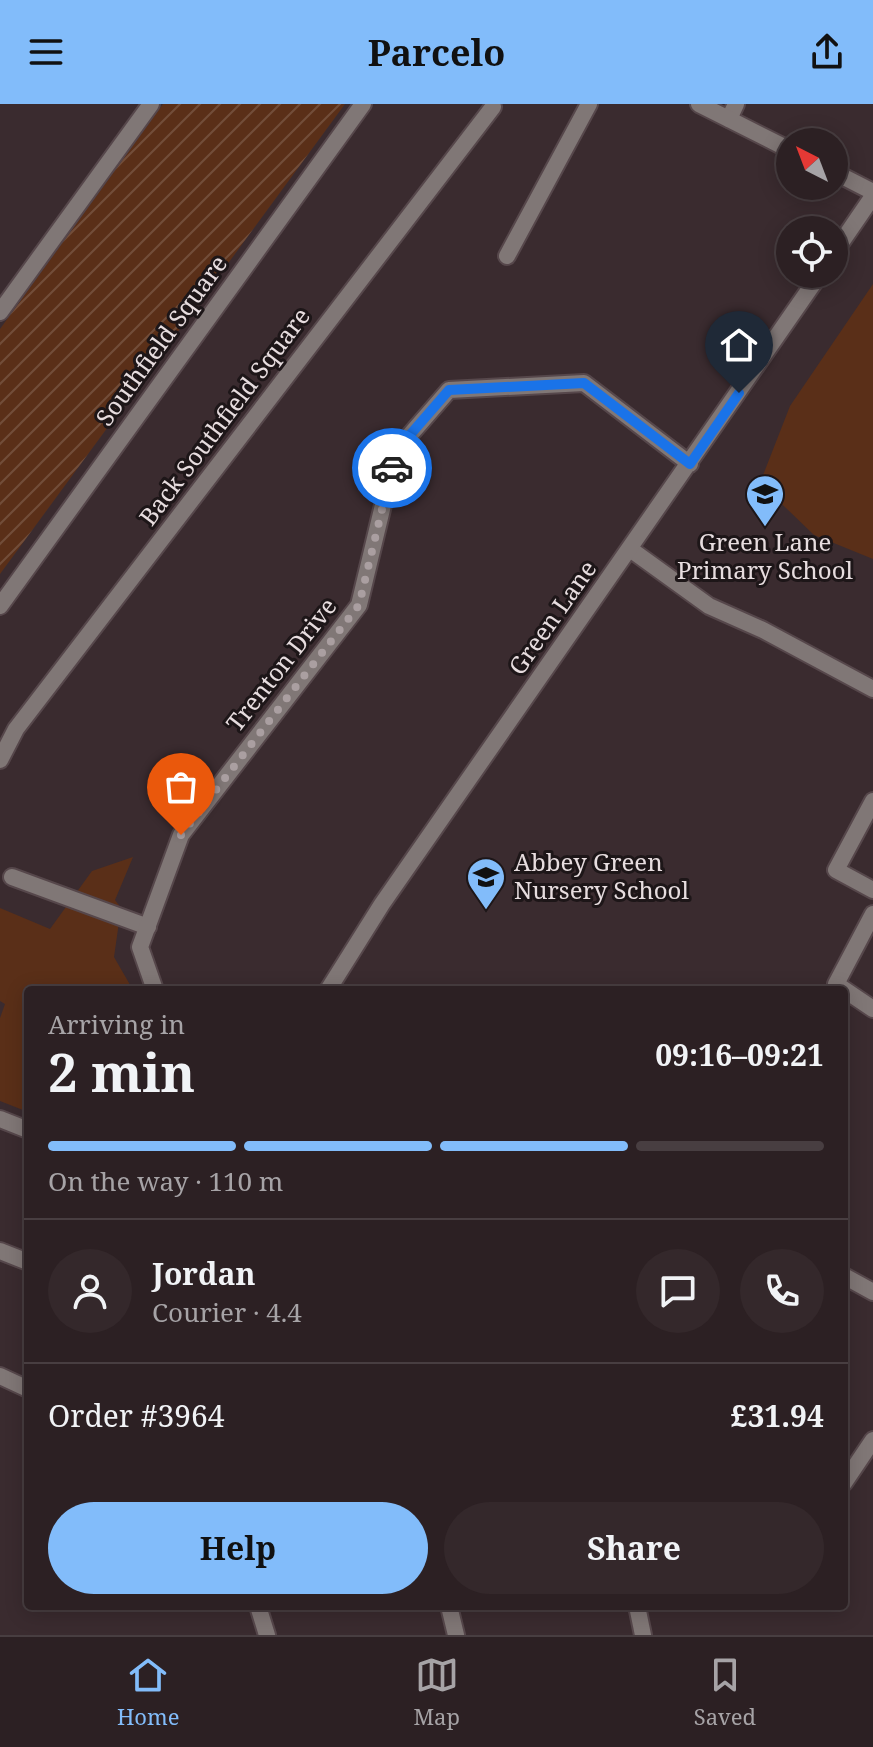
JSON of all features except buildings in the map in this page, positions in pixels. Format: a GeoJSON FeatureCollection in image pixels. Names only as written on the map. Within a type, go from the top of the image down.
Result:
{"type":"FeatureCollection","features":[{"type":"Feature","properties":{"kind":"street"},"geometry":{"type":"LineString","coordinates":[[0,312],[151,104]]}},
{"type":"Feature","properties":{"kind":"street","name":"Southfield Square"},"geometry":{"type":"LineString","coordinates":[[0,606],[363,104]]}},
{"type":"Feature","properties":{"kind":"street"},"geometry":{"type":"LineString","coordinates":[[507,256],[589,104]]}},
{"type":"Feature","properties":{"kind":"street"},"geometry":{"type":"LineString","coordinates":[[699,104],[733,112],[776,141]]}},
{"type":"Feature","properties":{"kind":"street","name":"Back Southfield Square"},"geometry":{"type":"LineString","coordinates":[[0,760],[16,729],[493,107]]}},
{"type":"Feature","properties":{"kind":"street"},"geometry":{"type":"LineString","coordinates":[[848,180],[873,194],[848,232]]}},
{"type":"Feature","properties":{"kind":"street","name":"Green Lane"},"geometry":{"type":"LineString","coordinates":[[331,986],[382,904],[810,288]]}},
{"type":"Feature","properties":{"kind":"street","name":"Trenton Drive"},"geometry":{"type":"LineString","coordinates":[[154,986],[140,947],[181,835],[359,605],[396,451],[449,390],[584,383],[690,464]]}},
{"type":"Feature","properties":{"kind":"street"},"geometry":{"type":"LineString","coordinates":[[630,549],[709,606],[763,630],[873,689]]}},
{"type":"Feature","properties":{"kind":"street"},"geometry":{"type":"LineString","coordinates":[[873,801],[836,870],[873,890]]}},
{"type":"Feature","properties":{"kind":"street"},"geometry":{"type":"LineString","coordinates":[[12,877],[148,927]]}},
{"type":"Feature","properties":{"kind":"street"},"geometry":{"type":"LineString","coordinates":[[839,986],[836,984],[873,914]]}},
{"type":"Feature","properties":{"kind":"street"},"geometry":{"type":"LineString","coordinates":[[848,992],[873,1009]]}},
{"type":"Feature","properties":{"kind":"street"},"geometry":{"type":"LineString","coordinates":[[0,1119],[24,1128]]}},
{"type":"Feature","properties":{"kind":"street"},"geometry":{"type":"LineString","coordinates":[[0,1251],[24,1260]]}},
{"type":"Feature","properties":{"kind":"street"},"geometry":{"type":"LineString","coordinates":[[848,1278],[873,1292]]}},
{"type":"Feature","properties":{"kind":"street"},"geometry":{"type":"LineString","coordinates":[[0,1376],[24,1387]]}},
{"type":"Feature","properties":{"kind":"street"},"geometry":{"type":"LineString","coordinates":[[848,1477],[873,1440]]}},
{"type":"Feature","properties":{"kind":"street"},"geometry":{"type":"LineString","coordinates":[[259,1610],[267,1635]]}},
{"type":"Feature","properties":{"kind":"street"},"geometry":{"type":"LineString","coordinates":[[450,1610],[456,1635]]}},
{"type":"Feature","properties":{"kind":"street"},"geometry":{"type":"LineString","coordinates":[[638,1610],[643,1635]]}},
{"type":"Feature","properties":{"kind":"shaded area"},"geometry":{"type":"Polygon","coordinates":[[[163,104],[345,104],[0,574],[0,329],[163,104]]]}},
{"type":"Feature","properties":{"kind":"shaded area"},"geometry":{"type":"Polygon","coordinates":[[[873,284],[873,559],[814,535],[760,483],[790,406],[873,284]]]}},
{"type":"Feature","properties":{"kind":"shaded area"},"geometry":{"type":"Polygon","coordinates":[[[133,857],[115,900],[121,908],[114,957],[131,986],[24,986],[24,1110],[0,1101],[0,1018],[5,1004],[0,1001],[0,908],[50,929],[92,871],[133,857]]]}},
{"type":"Feature","properties":{"kind":"way so far"},"geometry":{"type":"LineString","coordinates":[[181,835],[359,605],[392,468]]}},
{"type":"Feature","properties":{"kind":"place","name":"Green Lane Primary School"},"geometry":{"type":"Point","coordinates":[765,528]}},
{"type":"Feature","properties":{"kind":"place","name":"Abbey Green Nursery School"},"geometry":{"type":"Point","coordinates":[486,911]}},
{"type":"Feature","properties":{"kind":"route"},"geometry":{"type":"LineString","coordinates":[[392,468],[396,451],[449,390],[584,383],[690,464],[739,393]]}}]}
